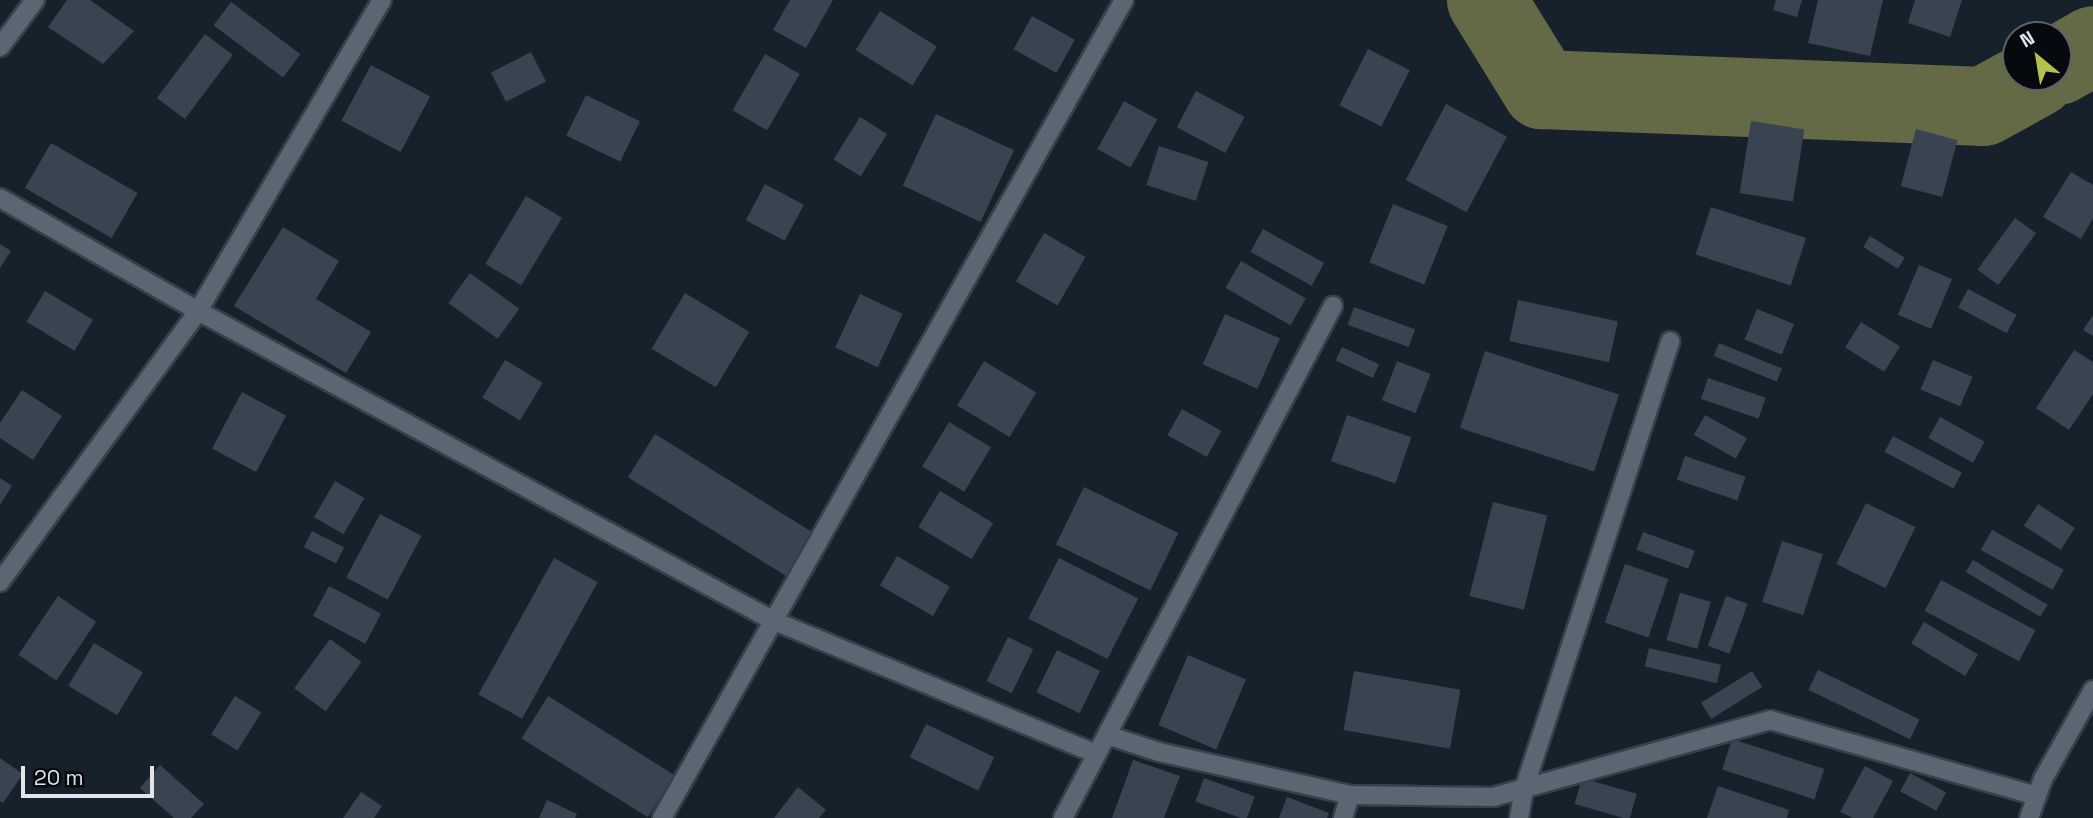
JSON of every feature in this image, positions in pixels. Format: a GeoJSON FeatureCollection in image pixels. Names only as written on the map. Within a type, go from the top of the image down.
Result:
{"type":"FeatureCollection","features":[{"type":"Feature","properties":{"kind":"street"},"geometry":{"type":"LineString","coordinates":[[0,47],[35,0]]}},
{"type":"Feature","properties":{"kind":"street"},"geometry":{"type":"LineString","coordinates":[[0,582],[198,312],[382,0]]}},
{"type":"Feature","properties":{"kind":"street"},"geometry":{"type":"LineString","coordinates":[[662,818],[1124,0]]}},
{"type":"Feature","properties":{"kind":"street"},"geometry":{"type":"LineString","coordinates":[[0,198],[198,312],[774,621],[1097,754]]}},
{"type":"Feature","properties":{"kind":"street"},"geometry":{"type":"LineString","coordinates":[[1063,818],[1333,306]]}},
{"type":"Feature","properties":{"kind":"street"},"geometry":{"type":"LineString","coordinates":[[1519,818],[1524,789],[1670,341]]}},
{"type":"Feature","properties":{"kind":"street"},"geometry":{"type":"LineString","coordinates":[[2029,818],[2036,796],[2093,690]]}},
{"type":"Feature","properties":{"kind":"street"},"geometry":{"type":"LineString","coordinates":[[1107,735],[1159,752],[1350,794],[1493,797],[1770,720],[2036,796]]}},
{"type":"Feature","properties":{"kind":"street"},"geometry":{"type":"LineString","coordinates":[[1343,818],[1350,794]]}},
{"type":"Feature","properties":{"kind":"building"},"geometry":{"type":"Polygon","coordinates":[[[67,0],[90,0],[134,31],[103,64],[48,27],[67,0]]]}},
{"type":"Feature","properties":{"kind":"building"},"geometry":{"type":"Polygon","coordinates":[[[790,0],[833,0],[806,48],[773,30],[790,0]]]}},
{"type":"Feature","properties":{"kind":"building"},"geometry":{"type":"Polygon","coordinates":[[[1776,0],[1802,0],[1797,17],[1773,10],[1776,0]]]}},
{"type":"Feature","properties":{"kind":"building"},"geometry":{"type":"Polygon","coordinates":[[[1818,0],[1883,0],[1870,56],[1808,43],[1818,0]]]}},
{"type":"Feature","properties":{"kind":"building"},"geometry":{"type":"Polygon","coordinates":[[[1915,0],[1962,0],[1950,37],[1908,23],[1915,0]]]}},
{"type":"Feature","properties":{"kind":"building"},"geometry":{"type":"Polygon","coordinates":[[[231,2],[300,54],[283,78],[214,25],[231,2]]]}},
{"type":"Feature","properties":{"kind":"building"},"geometry":{"type":"Polygon","coordinates":[[[880,11],[937,47],[912,86],[856,50],[880,11]]]}},
{"type":"Feature","properties":{"kind":"building"},"geometry":{"type":"Polygon","coordinates":[[[1032,16],[1075,40],[1056,73],[1014,49],[1032,16]]]}},
{"type":"Feature","properties":{"kind":"building"},"geometry":{"type":"Polygon","coordinates":[[[205,34],[233,55],[185,119],[157,98],[205,34]]]}},
{"type":"Feature","properties":{"kind":"building"},"geometry":{"type":"Polygon","coordinates":[[[1368,49],[1410,70],[1381,126],[1339,105],[1368,49]]]}},
{"type":"Feature","properties":{"kind":"building"},"geometry":{"type":"Polygon","coordinates":[[[531,52],[546,81],[506,102],[491,72],[531,52]]]}},
{"type":"Feature","properties":{"kind":"building"},"geometry":{"type":"Polygon","coordinates":[[[765,54],[800,74],[767,130],[732,110],[765,54]]]}},
{"type":"Feature","properties":{"kind":"building"},"geometry":{"type":"Polygon","coordinates":[[[371,65],[430,96],[401,152],[341,121],[371,65]]]}},
{"type":"Feature","properties":{"kind":"building"},"geometry":{"type":"Polygon","coordinates":[[[1196,91],[1245,117],[1225,153],[1177,127],[1196,91]]]}},
{"type":"Feature","properties":{"kind":"building"},"geometry":{"type":"Polygon","coordinates":[[[586,95],[640,121],[620,162],[566,135],[586,95]]]}},
{"type":"Feature","properties":{"kind":"building"},"geometry":{"type":"Polygon","coordinates":[[[1124,101],[1157,119],[1131,168],[1097,149],[1124,101]]]}},
{"type":"Feature","properties":{"kind":"building"},"geometry":{"type":"Polygon","coordinates":[[[1446,104],[1507,136],[1467,212],[1406,180],[1446,104]]]}},
{"type":"Feature","properties":{"kind":"building"},"geometry":{"type":"Polygon","coordinates":[[[936,114],[1014,150],[981,222],[903,186],[936,114]]]}},
{"type":"Feature","properties":{"kind":"building"},"geometry":{"type":"Polygon","coordinates":[[[860,117],[887,134],[861,176],[834,159],[860,117]]]}},
{"type":"Feature","properties":{"kind":"building"},"geometry":{"type":"Polygon","coordinates":[[[1751,121],[1804,129],[1793,202],[1740,193],[1751,121]]]}},
{"type":"Feature","properties":{"kind":"building"},"geometry":{"type":"Polygon","coordinates":[[[1916,129],[1958,140],[1942,197],[1901,186],[1916,129]]]}},
{"type":"Feature","properties":{"kind":"building"},"geometry":{"type":"Polygon","coordinates":[[[51,143],[138,193],[112,238],[25,188],[51,143]]]}},
{"type":"Feature","properties":{"kind":"building"},"geometry":{"type":"Polygon","coordinates":[[[1159,146],[1208,162],[1196,201],[1146,185],[1159,146]]]}},
{"type":"Feature","properties":{"kind":"building"},"geometry":{"type":"Polygon","coordinates":[[[2071,172],[2093,185],[2093,218],[2081,239],[2043,217],[2071,172]]]}},
{"type":"Feature","properties":{"kind":"building"},"geometry":{"type":"Polygon","coordinates":[[[765,184],[804,205],[785,241],[746,220],[765,184]]]}},
{"type":"Feature","properties":{"kind":"building"},"geometry":{"type":"Polygon","coordinates":[[[526,196],[562,218],[521,285],[485,264],[526,196]]]}},
{"type":"Feature","properties":{"kind":"building"},"geometry":{"type":"Polygon","coordinates":[[[1393,204],[1448,226],[1424,285],[1369,262],[1393,204]]]}},
{"type":"Feature","properties":{"kind":"building"},"geometry":{"type":"Polygon","coordinates":[[[1711,207],[1806,238],[1791,285],[1696,255],[1711,207]]]}},
{"type":"Feature","properties":{"kind":"building"},"geometry":{"type":"Polygon","coordinates":[[[2015,218],[2036,233],[1998,285],[1977,270],[2015,218]]]}},
{"type":"Feature","properties":{"kind":"building"},"geometry":{"type":"Polygon","coordinates":[[[283,227],[339,261],[316,299],[371,332],[346,373],[234,306],[283,227]]]}},
{"type":"Feature","properties":{"kind":"building"},"geometry":{"type":"Polygon","coordinates":[[[1263,229],[1324,263],[1312,286],[1250,252],[1263,229]]]}},
{"type":"Feature","properties":{"kind":"building"},"geometry":{"type":"Polygon","coordinates":[[[1044,233],[1086,257],[1058,305],[1016,281],[1044,233]]]}},
{"type":"Feature","properties":{"kind":"building"},"geometry":{"type":"Polygon","coordinates":[[[1870,236],[1905,258],[1898,269],[1863,247],[1870,236]]]}},
{"type":"Feature","properties":{"kind":"building"},"geometry":{"type":"Polygon","coordinates":[[[0,244],[11,251],[0,268],[0,244]]]}},
{"type":"Feature","properties":{"kind":"building"},"geometry":{"type":"Polygon","coordinates":[[[1241,261],[1306,298],[1290,325],[1226,288],[1241,261]]]}},
{"type":"Feature","properties":{"kind":"building"},"geometry":{"type":"Polygon","coordinates":[[[1919,265],[1952,279],[1931,329],[1898,315],[1919,265]]]}},
{"type":"Feature","properties":{"kind":"building"},"geometry":{"type":"Polygon","coordinates":[[[470,273],[519,309],[498,339],[448,303],[470,273]]]}},
{"type":"Feature","properties":{"kind":"building"},"geometry":{"type":"Polygon","coordinates":[[[1968,289],[2017,315],[2007,333],[1958,308],[1968,289]]]}},
{"type":"Feature","properties":{"kind":"building"},"geometry":{"type":"Polygon","coordinates":[[[45,291],[93,320],[74,351],[26,322],[45,291]]]}},
{"type":"Feature","properties":{"kind":"building"},"geometry":{"type":"Polygon","coordinates":[[[685,293],[749,332],[716,387],[652,349],[685,293]]]}},
{"type":"Feature","properties":{"kind":"building"},"geometry":{"type":"Polygon","coordinates":[[[860,294],[903,314],[878,367],[835,347],[860,294]]]}},
{"type":"Feature","properties":{"kind":"building"},"geometry":{"type":"Polygon","coordinates":[[[1518,300],[1618,321],[1609,362],[1509,341],[1518,300]]]}},
{"type":"Feature","properties":{"kind":"building"},"geometry":{"type":"Polygon","coordinates":[[[1354,307],[1415,329],[1409,347],[1348,325],[1354,307]]]}},
{"type":"Feature","properties":{"kind":"building"},"geometry":{"type":"Polygon","coordinates":[[[1757,309],[1794,324],[1782,355],[1745,340],[1757,309]]]}},
{"type":"Feature","properties":{"kind":"building"},"geometry":{"type":"Polygon","coordinates":[[[1225,314],[1280,338],[1257,389],[1203,364],[1225,314]]]}},
{"type":"Feature","properties":{"kind":"building"},"geometry":{"type":"Polygon","coordinates":[[[2093,315],[2093,336],[2083,330],[2093,315]]]}},
{"type":"Feature","properties":{"kind":"building"},"geometry":{"type":"Polygon","coordinates":[[[1861,322],[1900,346],[1884,372],[1845,347],[1861,322]]]}},
{"type":"Feature","properties":{"kind":"building"},"geometry":{"type":"Polygon","coordinates":[[[1719,343],[1782,368],[1777,381],[1714,356],[1719,343]]]}},
{"type":"Feature","properties":{"kind":"building"},"geometry":{"type":"Polygon","coordinates":[[[1342,347],[1379,364],[1373,378],[1336,361],[1342,347]]]}},
{"type":"Feature","properties":{"kind":"building"},"geometry":{"type":"Polygon","coordinates":[[[2074,350],[2093,362],[2093,394],[2069,430],[2036,408],[2074,350]]]}},
{"type":"Feature","properties":{"kind":"building"},"geometry":{"type":"Polygon","coordinates":[[[1485,351],[1619,395],[1594,472],[1460,428],[1485,351]]]}},
{"type":"Feature","properties":{"kind":"building"},"geometry":{"type":"Polygon","coordinates":[[[505,360],[543,383],[520,420],[482,398],[505,360]]]}},
{"type":"Feature","properties":{"kind":"building"},"geometry":{"type":"Polygon","coordinates":[[[1933,360],[1973,377],[1960,406],[1920,389],[1933,360]]]}},
{"type":"Feature","properties":{"kind":"building"},"geometry":{"type":"Polygon","coordinates":[[[984,361],[1036,392],[1010,437],[957,406],[984,361]]]}},
{"type":"Feature","properties":{"kind":"building"},"geometry":{"type":"Polygon","coordinates":[[[1397,361],[1431,374],[1416,413],[1382,400],[1397,361]]]}},
{"type":"Feature","properties":{"kind":"building"},"geometry":{"type":"Polygon","coordinates":[[[1708,378],[1766,398],[1759,419],[1701,399],[1708,378]]]}},
{"type":"Feature","properties":{"kind":"building"},"geometry":{"type":"Polygon","coordinates":[[[22,390],[62,416],[33,460],[0,438],[0,423],[22,390]]]}},
{"type":"Feature","properties":{"kind":"building"},"geometry":{"type":"Polygon","coordinates":[[[242,392],[286,415],[256,472],[212,449],[242,392]]]}},
{"type":"Feature","properties":{"kind":"building"},"geometry":{"type":"Polygon","coordinates":[[[1182,409],[1221,431],[1207,457],[1167,435],[1182,409]]]}},
{"type":"Feature","properties":{"kind":"building"},"geometry":{"type":"Polygon","coordinates":[[[1347,415],[1411,437],[1395,483],[1331,461],[1347,415]]]}},
{"type":"Feature","properties":{"kind":"building"},"geometry":{"type":"Polygon","coordinates":[[[1705,415],[1747,438],[1736,458],[1694,435],[1705,415]]]}},
{"type":"Feature","properties":{"kind":"building"},"geometry":{"type":"Polygon","coordinates":[[[1940,417],[1985,442],[1973,463],[1928,438],[1940,417]]]}},
{"type":"Feature","properties":{"kind":"building"},"geometry":{"type":"Polygon","coordinates":[[[949,422],[991,447],[964,492],[922,467],[949,422]]]}},
{"type":"Feature","properties":{"kind":"building"},"geometry":{"type":"Polygon","coordinates":[[[655,434],[813,533],[786,576],[628,477],[655,434]]]}},
{"type":"Feature","properties":{"kind":"building"},"geometry":{"type":"Polygon","coordinates":[[[1893,436],[1962,473],[1953,489],[1885,452],[1893,436]]]}},
{"type":"Feature","properties":{"kind":"building"},"geometry":{"type":"Polygon","coordinates":[[[1685,456],[1746,477],[1737,500],[1677,480],[1685,456]]]}},
{"type":"Feature","properties":{"kind":"building"},"geometry":{"type":"Polygon","coordinates":[[[0,478],[12,486],[0,505],[0,478]]]}},
{"type":"Feature","properties":{"kind":"building"},"geometry":{"type":"Polygon","coordinates":[[[335,481],[364,498],[343,534],[314,517],[335,481]]]}},
{"type":"Feature","properties":{"kind":"building"},"geometry":{"type":"Polygon","coordinates":[[[1084,487],[1178,533],[1150,591],[1056,545],[1084,487]]]}},
{"type":"Feature","properties":{"kind":"building"},"geometry":{"type":"Polygon","coordinates":[[[940,491],[993,523],[972,559],[918,527],[940,491]]]}},
{"type":"Feature","properties":{"kind":"building"},"geometry":{"type":"Polygon","coordinates":[[[1493,502],[1547,516],[1524,610],[1470,596],[1493,502]]]}},
{"type":"Feature","properties":{"kind":"building"},"geometry":{"type":"Polygon","coordinates":[[[1866,503],[1915,527],[1886,588],[1836,564],[1866,503]]]}},
{"type":"Feature","properties":{"kind":"building"},"geometry":{"type":"Polygon","coordinates":[[[2038,504],[2075,528],[2061,550],[2024,526],[2038,504]]]}},
{"type":"Feature","properties":{"kind":"building"},"geometry":{"type":"Polygon","coordinates":[[[380,514],[421,536],[388,600],[346,578],[380,514]]]}},
{"type":"Feature","properties":{"kind":"building"},"geometry":{"type":"Polygon","coordinates":[[[1992,530],[2064,570],[2053,590],[1981,550],[1992,530]]]}},
{"type":"Feature","properties":{"kind":"building"},"geometry":{"type":"Polygon","coordinates":[[[312,531],[344,547],[336,563],[304,547],[312,531]]]}},
{"type":"Feature","properties":{"kind":"building"},"geometry":{"type":"Polygon","coordinates":[[[1643,532],[1695,551],[1688,569],[1637,550],[1643,532]]]}},
{"type":"Feature","properties":{"kind":"building"},"geometry":{"type":"Polygon","coordinates":[[[1782,541],[1823,554],[1803,615],[1762,602],[1782,541]]]}},
{"type":"Feature","properties":{"kind":"building"},"geometry":{"type":"Polygon","coordinates":[[[897,556],[950,586],[933,616],[880,585],[897,556]]]}},
{"type":"Feature","properties":{"kind":"building"},"geometry":{"type":"Polygon","coordinates":[[[554,558],[598,582],[522,719],[478,694],[554,558]]]}},
{"type":"Feature","properties":{"kind":"building"},"geometry":{"type":"Polygon","coordinates":[[[1059,558],[1138,598],[1107,659],[1028,619],[1059,558]]]}},
{"type":"Feature","properties":{"kind":"building"},"geometry":{"type":"Polygon","coordinates":[[[1973,560],[2048,605],[2040,617],[1966,572],[1973,560]]]}},
{"type":"Feature","properties":{"kind":"building"},"geometry":{"type":"Polygon","coordinates":[[[1625,564],[1668,579],[1648,638],[1605,623],[1625,564]]]}},
{"type":"Feature","properties":{"kind":"building"},"geometry":{"type":"Polygon","coordinates":[[[1941,580],[2035,630],[2019,661],[1925,611],[1941,580]]]}},
{"type":"Feature","properties":{"kind":"building"},"geometry":{"type":"Polygon","coordinates":[[[329,586],[381,614],[365,644],[313,616],[329,586]]]}},
{"type":"Feature","properties":{"kind":"building"},"geometry":{"type":"Polygon","coordinates":[[[1680,593],[1711,602],[1697,649],[1666,640],[1680,593]]]}},
{"type":"Feature","properties":{"kind":"building"},"geometry":{"type":"Polygon","coordinates":[[[58,596],[96,622],[56,681],[18,655],[58,596]]]}},
{"type":"Feature","properties":{"kind":"building"},"geometry":{"type":"Polygon","coordinates":[[[1726,596],[1748,604],[1729,654],[1708,646],[1726,596]]]}},
{"type":"Feature","properties":{"kind":"building"},"geometry":{"type":"Polygon","coordinates":[[[1924,622],[1978,654],[1965,676],[1911,643],[1924,622]]]}},
{"type":"Feature","properties":{"kind":"building"},"geometry":{"type":"Polygon","coordinates":[[[1008,637],[1033,649],[1012,693],[987,681],[1008,637]]]}},
{"type":"Feature","properties":{"kind":"building"},"geometry":{"type":"Polygon","coordinates":[[[330,639],[362,662],[326,711],[294,688],[330,639]]]}},
{"type":"Feature","properties":{"kind":"building"},"geometry":{"type":"Polygon","coordinates":[[[94,643],[143,672],[117,715],[68,686],[94,643]]]}},
{"type":"Feature","properties":{"kind":"building"},"geometry":{"type":"Polygon","coordinates":[[[1649,648],[1721,665],[1717,683],[1645,667],[1649,648]]]}},
{"type":"Feature","properties":{"kind":"building"},"geometry":{"type":"Polygon","coordinates":[[[1057,650],[1100,671],[1080,713],[1036,692],[1057,650]]]}},
{"type":"Feature","properties":{"kind":"building"},"geometry":{"type":"Polygon","coordinates":[[[1188,655],[1246,680],[1216,750],[1158,725],[1188,655]]]}},
{"type":"Feature","properties":{"kind":"building"},"geometry":{"type":"Polygon","coordinates":[[[1818,670],[1920,720],[1910,739],[1808,690],[1818,670]]]}},
{"type":"Feature","properties":{"kind":"building"},"geometry":{"type":"Polygon","coordinates":[[[1354,671],[1460,690],[1450,749],[1344,730],[1354,671]]]}},
{"type":"Feature","properties":{"kind":"building"},"geometry":{"type":"Polygon","coordinates":[[[1752,671],[1762,687],[1711,719],[1701,703],[1752,671]]]}},
{"type":"Feature","properties":{"kind":"building"},"geometry":{"type":"Polygon","coordinates":[[[235,696],[261,712],[237,751],[211,734],[235,696]]]}},
{"type":"Feature","properties":{"kind":"building"},"geometry":{"type":"Polygon","coordinates":[[[548,696],[674,775],[648,817],[522,738],[548,696]]]}},
{"type":"Feature","properties":{"kind":"building"},"geometry":{"type":"Polygon","coordinates":[[[926,724],[994,757],[978,791],[910,757],[926,724]]]}},
{"type":"Feature","properties":{"kind":"building"},"geometry":{"type":"Polygon","coordinates":[[[1732,739],[1824,769],[1814,799],[1722,769],[1732,739]]]}},
{"type":"Feature","properties":{"kind":"building"},"geometry":{"type":"Polygon","coordinates":[[[0,758],[23,774],[3,803],[0,801],[0,758]]]}},
{"type":"Feature","properties":{"kind":"building"},"geometry":{"type":"Polygon","coordinates":[[[1133,760],[1180,776],[1164,818],[1112,818],[1133,760]]]}},
{"type":"Feature","properties":{"kind":"building"},"geometry":{"type":"Polygon","coordinates":[[[160,765],[204,804],[191,818],[174,818],[140,788],[160,765]]]}},
{"type":"Feature","properties":{"kind":"building"},"geometry":{"type":"Polygon","coordinates":[[[1865,766],[1893,781],[1873,818],[1853,818],[1840,812],[1865,766]]]}},
{"type":"Feature","properties":{"kind":"building"},"geometry":{"type":"Polygon","coordinates":[[[1910,773],[1946,792],[1936,811],[1900,792],[1910,773]]]}},
{"type":"Feature","properties":{"kind":"building"},"geometry":{"type":"Polygon","coordinates":[[[1204,778],[1255,796],[1247,818],[1195,801],[1204,778]]]}},
{"type":"Feature","properties":{"kind":"building"},"geometry":{"type":"Polygon","coordinates":[[[1582,778],[1637,794],[1630,818],[1575,804],[1582,778]]]}},
{"type":"Feature","properties":{"kind":"building"},"geometry":{"type":"Polygon","coordinates":[[[1718,786],[1789,810],[1787,818],[1707,818],[1718,786]]]}},
{"type":"Feature","properties":{"kind":"building"},"geometry":{"type":"Polygon","coordinates":[[[798,787],[826,810],[819,818],[774,818],[798,787]]]}},
{"type":"Feature","properties":{"kind":"building"},"geometry":{"type":"Polygon","coordinates":[[[361,792],[382,806],[374,818],[343,818],[361,792]]]}},
{"type":"Feature","properties":{"kind":"building"},"geometry":{"type":"Polygon","coordinates":[[[1287,797],[1329,813],[1327,818],[1279,818],[1287,797]]]}},
{"type":"Feature","properties":{"kind":"building"},"geometry":{"type":"Polygon","coordinates":[[[547,800],[577,814],[575,818],[539,818],[547,800]]]}},
{"type":"Feature","properties":{"kind":"waterway"},"geometry":{"type":"LineString","coordinates":[[1486,0],[1541,89],[1983,106],[2010,91]]}},
{"type":"Feature","properties":{"kind":"waterway"},"geometry":{"type":"LineString","coordinates":[[2072,57],[2093,45]]}}]}
